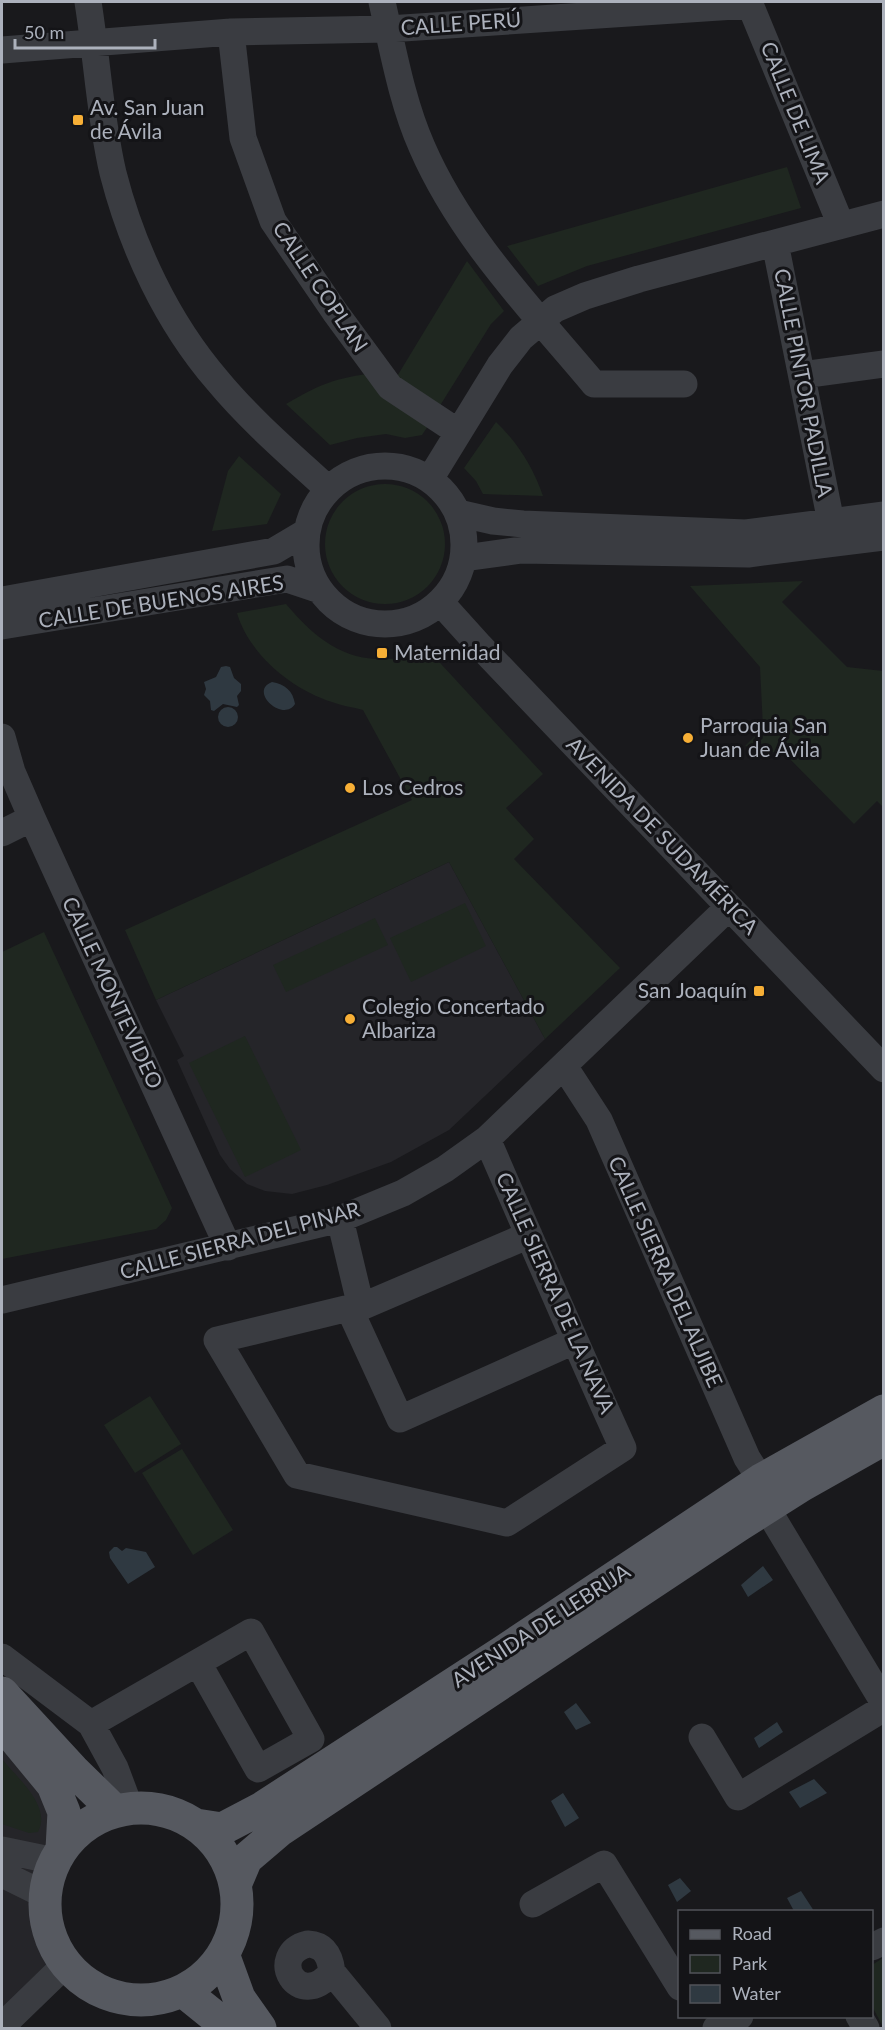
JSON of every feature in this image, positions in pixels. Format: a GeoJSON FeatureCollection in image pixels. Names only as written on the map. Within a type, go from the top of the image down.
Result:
{"type":"FeatureCollection","features":[{"type":"Feature","properties":{"kind":"main road","name":"AVENIDA DE LEBRIJA"},"geometry":{"type":"LineString","coordinates":[[235,1885],[246,1859],[280,1830],[884,1411]]}},
{"type":"Feature","properties":{"kind":"main road","name":"AVENIDA DE LEBRIJA"},"geometry":{"type":"LineString","coordinates":[[196,1826],[222,1829],[262,1808],[504,1651],[764,1494],[884,1439]]}},
{"type":"Feature","properties":{"kind":"main road"},"geometry":{"type":"LineString","coordinates":[[2,1693],[73,1770],[123,1810]]}},
{"type":"Feature","properties":{"kind":"main road"},"geometry":{"type":"LineString","coordinates":[[2,1724],[53,1785],[64,1812],[58,1855],[48,1877],[45,1895],[48,1927],[53,1943],[66,1964],[81,1979],[99,1991],[120,1998],[141,2001],[162,1998],[183,1991],[206,1976],[224,1954],[237,1913],[235,1885],[227,1862],[214,1842],[196,1826],[176,1815],[153,1809],[123,1810],[86,1826],[58,1855]]}},
{"type":"Feature","properties":{"kind":"main road"},"geometry":{"type":"LineString","coordinates":[[224,1954],[240,1998],[260,2028]]}},
{"type":"Feature","properties":{"kind":"main road"},"geometry":{"type":"LineString","coordinates":[[183,1991],[229,2028]]}},
{"type":"Feature","properties":{"kind":"street"},"geometry":{"type":"LineString","coordinates":[[88,2],[113,172],[125,216],[143,260],[175,322],[216,380],[257,423],[328,489]]}},
{"type":"Feature","properties":{"kind":"street"},"geometry":{"type":"LineString","coordinates":[[382,2],[398,74],[422,147],[454,206],[502,275],[594,384],[684,384]]}},
{"type":"Feature","properties":{"kind":"street","name":"CALLE PERÚ"},"geometry":{"type":"LineString","coordinates":[[2,50],[231,32],[388,29],[749,3]]}},
{"type":"Feature","properties":{"kind":"street","name":"CALLE DE LIMA"},"geometry":{"type":"LineString","coordinates":[[749,3],[841,225]]}},
{"type":"Feature","properties":{"kind":"street","name":"CALLE COPLAN"},"geometry":{"type":"LineString","coordinates":[[231,32],[243,138],[273,221],[390,387],[458,432]]}},
{"type":"Feature","properties":{"kind":"street"},"geometry":{"type":"LineString","coordinates":[[430,479],[500,365],[521,338],[555,309],[585,296],[639,279],[884,214]]}},
{"type":"Feature","properties":{"kind":"street","name":"CALLE PINTOR PADILLA"},"geometry":{"type":"LineString","coordinates":[[776,243],[831,522]]}},
{"type":"Feature","properties":{"kind":"street"},"geometry":{"type":"LineString","coordinates":[[802,375],[884,364]]}},
{"type":"Feature","properties":{"kind":"street"},"geometry":{"type":"LineString","coordinates":[[380,465],[407,468],[430,479],[447,494],[458,513],[465,535],[464,558],[457,580],[441,603],[422,615],[394,623],[366,621],[345,613],[320,590],[308,567],[305,549],[306,532],[318,502],[340,479],[354,472],[380,465]]}},
{"type":"Feature","properties":{"kind":"street"},"geometry":{"type":"LineString","coordinates":[[458,513],[493,521],[523,524],[746,533],[884,515]]}},
{"type":"Feature","properties":{"kind":"street","name":"CALLE DE BUENOS AIRES"},"geometry":{"type":"LineString","coordinates":[[2,600],[274,551],[306,532]]}},
{"type":"Feature","properties":{"kind":"street"},"geometry":{"type":"LineString","coordinates":[[464,558],[522,550],[748,554],[884,537]]}},
{"type":"Feature","properties":{"kind":"street","name":"CALLE DE BUENOS AIRES"},"geometry":{"type":"LineString","coordinates":[[2,626],[286,579],[320,590]]}},
{"type":"Feature","properties":{"kind":"street","name":"AVENIDA DE SUDAMÉRICA"},"geometry":{"type":"LineString","coordinates":[[441,603],[884,1069]]}},
{"type":"Feature","properties":{"kind":"street","name":"CALLE MONTEVIDEO"},"geometry":{"type":"LineString","coordinates":[[2,737],[12,772],[32,818],[228,1247]]}},
{"type":"Feature","properties":{"kind":"street"},"geometry":{"type":"LineString","coordinates":[[2,833],[32,818]]}},
{"type":"Feature","properties":{"kind":"street","name":"CALLE SIERRA DEL PINAR"},"geometry":{"type":"LineString","coordinates":[[2,1300],[340,1219],[403,1193],[445,1169],[487,1139],[729,907]]}},
{"type":"Feature","properties":{"kind":"street","name":"CALLE SIERRA DEL ALJIBE"},"geometry":{"type":"LineString","coordinates":[[564,1066],[599,1120],[764,1494],[874,1664],[884,1703]]}},
{"type":"Feature","properties":{"kind":"street","name":"CALLE SIERRA DE LA NAVA"},"geometry":{"type":"LineString","coordinates":[[355,1308],[217,1340],[297,1474],[507,1523],[623,1448],[487,1139]]}},
{"type":"Feature","properties":{"kind":"street"},"geometry":{"type":"LineString","coordinates":[[340,1219],[355,1308],[400,1419],[574,1341]]}},
{"type":"Feature","properties":{"kind":"street"},"geometry":{"type":"LineString","coordinates":[[355,1308],[529,1235]]}},
{"type":"Feature","properties":{"kind":"street"},"geometry":{"type":"LineString","coordinates":[[91,1724],[251,1632],[311,1739],[258,1769],[198,1663]]}},
{"type":"Feature","properties":{"kind":"street"},"geometry":{"type":"LineString","coordinates":[[2,1657],[91,1724],[115,1768],[123,1810]]}},
{"type":"Feature","properties":{"kind":"street"},"geometry":{"type":"LineString","coordinates":[[702,1737],[738,1797],[884,1708]]}},
{"type":"Feature","properties":{"kind":"street"},"geometry":{"type":"LineString","coordinates":[[2,1850],[58,1855]]}},
{"type":"Feature","properties":{"kind":"street"},"geometry":{"type":"LineString","coordinates":[[533,1904],[604,1864],[678,1984]]}},
{"type":"Feature","properties":{"kind":"street"},"geometry":{"type":"LineString","coordinates":[[2,1874],[45,1895]]}},
{"type":"Feature","properties":{"kind":"street"},"geometry":{"type":"LineString","coordinates":[[2,2026],[66,1964]]}},
{"type":"Feature","properties":{"kind":"street"},"geometry":{"type":"LineString","coordinates":[[332,1972],[378,2028]]}},
{"type":"Feature","properties":{"kind":"street"},"geometry":{"type":"LineString","coordinates":[[716,2028],[736,2018]]}},
{"type":"Feature","properties":{"kind":"shaded area","name":"Colegio Concertado Albariza"},"geometry":{"type":"Polygon","coordinates":[[[449,862],[545,1039],[449,1130],[391,1162],[327,1185],[292,1194],[265,1191],[247,1184],[230,1169],[220,1155],[177,1060],[184,1056],[156,1000],[449,862]]]}},
{"type":"Feature","properties":{"kind":"shaded area"},"geometry":{"type":"Polygon","coordinates":[[[2,1729],[50,1784],[63,1853],[51,1879],[47,1898],[48,1923],[55,1949],[67,1969],[2,2023],[2,1729]]]}},
{"type":"Feature","properties":{"kind":"green space"},"geometry":{"type":"Polygon","coordinates":[[[787,167],[801,208],[587,266],[538,286],[507,246],[787,167]]]}},
{"type":"Feature","properties":{"kind":"green space"},"geometry":{"type":"Polygon","coordinates":[[[467,261],[504,311],[491,324],[436,412],[393,383],[467,261]]]}},
{"type":"Feature","properties":{"kind":"green space"},"geometry":{"type":"Polygon","coordinates":[[[374,373],[432,420],[422,435],[405,438],[386,434],[330,445],[286,404],[328,383],[374,373]]]}},
{"type":"Feature","properties":{"kind":"green space"},"geometry":{"type":"Polygon","coordinates":[[[496,422],[524,456],[543,496],[483,494],[476,481],[464,468],[496,422]]]}},
{"type":"Feature","properties":{"kind":"green space"},"geometry":{"type":"Polygon","coordinates":[[[239,456],[281,494],[267,524],[212,531],[228,471],[239,456]]]}},
{"type":"Feature","properties":{"kind":"green space"},"geometry":{"type":"Polygon","coordinates":[[[385,484],[408,489],[427,502],[440,521],[445,544],[440,567],[427,586],[408,599],[385,604],[362,599],[343,586],[330,567],[325,544],[330,521],[343,502],[362,489],[385,484]]]}},
{"type":"Feature","properties":{"kind":"green space"},"geometry":{"type":"Polygon","coordinates":[[[803,581],[782,602],[847,667],[883,671],[883,807],[877,801],[854,824],[786,755],[745,746],[763,728],[760,667],[690,586],[803,581]]]}},
{"type":"Feature","properties":{"kind":"green space"},"geometry":{"type":"Polygon","coordinates":[[[286,604],[317,635],[349,654],[386,659],[429,651],[543,774],[506,808],[534,839],[514,859],[620,968],[545,1039],[449,862],[156,1000],[125,930],[412,800],[363,710],[317,696],[287,679],[262,656],[251,642],[237,613],[286,604]]]}},
{"type":"Feature","properties":{"kind":"green space"},"geometry":{"type":"Polygon","coordinates":[[[465,903],[486,946],[411,982],[390,938],[465,903]]]}},
{"type":"Feature","properties":{"kind":"green space"},"geometry":{"type":"Polygon","coordinates":[[[375,918],[388,945],[286,992],[273,965],[375,918]]]}},
{"type":"Feature","properties":{"kind":"green space"},"geometry":{"type":"Polygon","coordinates":[[[44,932],[172,1208],[166,1220],[156,1229],[2,1259],[2,952],[44,932]]]}},
{"type":"Feature","properties":{"kind":"green space"},"geometry":{"type":"Polygon","coordinates":[[[245,1036],[301,1150],[245,1177],[189,1063],[245,1036]]]}},
{"type":"Feature","properties":{"kind":"green space"},"geometry":{"type":"Polygon","coordinates":[[[150,1396],[181,1444],[135,1473],[104,1425],[150,1396]]]}},
{"type":"Feature","properties":{"kind":"green space"},"geometry":{"type":"Polygon","coordinates":[[[182,1449],[233,1530],[193,1555],[142,1473],[182,1449]]]}},
{"type":"Feature","properties":{"kind":"green space"},"geometry":{"type":"Polygon","coordinates":[[[2,1759],[37,1802],[41,1822],[38,1832],[29,1833],[2,1824],[2,1759]]]}},
{"type":"Feature","properties":{"kind":"green space"},"geometry":{"type":"Polygon","coordinates":[[[883,1958],[883,2027],[873,2008],[873,1964],[883,1958]]]}},
{"type":"Feature","properties":{"kind":"water"},"geometry":{"type":"Polygon","coordinates":[[[221,667],[230,667],[234,678],[241,684],[241,691],[237,696],[239,705],[237,707],[223,704],[214,711],[211,710],[210,701],[204,695],[206,689],[204,682],[216,677],[221,667]]]}},
{"type":"Feature","properties":{"kind":"water"},"geometry":{"type":"Polygon","coordinates":[[[272,682],[281,684],[290,692],[295,704],[290,709],[276,708],[266,698],[264,692],[266,686],[272,682]]]}},
{"type":"Feature","properties":{"kind":"water"},"geometry":{"type":"Polygon","coordinates":[[[228,707],[235,710],[238,717],[235,724],[228,727],[221,724],[218,717],[221,710],[228,707]]]}},
{"type":"Feature","properties":{"kind":"water"},"geometry":{"type":"Polygon","coordinates":[[[114,1547],[122,1551],[126,1548],[146,1552],[155,1567],[128,1584],[110,1558],[109,1552],[114,1547]]]}},
{"type":"Feature","properties":{"kind":"water"},"geometry":{"type":"Polygon","coordinates":[[[763,1566],[773,1580],[748,1597],[741,1585],[763,1566]]]}},
{"type":"Feature","properties":{"kind":"water"},"geometry":{"type":"Polygon","coordinates":[[[576,1703],[591,1723],[576,1730],[564,1712],[576,1703]]]}},
{"type":"Feature","properties":{"kind":"water"},"geometry":{"type":"Polygon","coordinates":[[[777,1722],[783,1732],[759,1748],[754,1738],[777,1722]]]}},
{"type":"Feature","properties":{"kind":"water"},"geometry":{"type":"Polygon","coordinates":[[[814,1779],[827,1793],[800,1808],[789,1792],[814,1779]]]}},
{"type":"Feature","properties":{"kind":"water"},"geometry":{"type":"Polygon","coordinates":[[[563,1793],[579,1818],[565,1827],[551,1801],[563,1793]]]}},
{"type":"Feature","properties":{"kind":"water"},"geometry":{"type":"Polygon","coordinates":[[[680,1878],[691,1891],[677,1902],[668,1885],[680,1878]]]}},
{"type":"Feature","properties":{"kind":"water"},"geometry":{"type":"Polygon","coordinates":[[[801,1891],[813,1910],[793,1910],[787,1898],[801,1891]]]}},
{"type":"Feature","properties":{"kind":"place","name":"Av. San Juan de Ávila"},"geometry":{"type":"Point","coordinates":[78,120]}},
{"type":"Feature","properties":{"kind":"place","name":"Maternidad"},"geometry":{"type":"Point","coordinates":[382,653]}},
{"type":"Feature","properties":{"kind":"place","name":"Parroquia San Juan de Ávila"},"geometry":{"type":"Point","coordinates":[688,738]}},
{"type":"Feature","properties":{"kind":"place","name":"Los Cedros"},"geometry":{"type":"Point","coordinates":[350,788]}},
{"type":"Feature","properties":{"kind":"place","name":"San Joaquín"},"geometry":{"type":"Point","coordinates":[759,991]}},
{"type":"Feature","properties":{"kind":"place","name":"Colegio Concertado Albariza"},"geometry":{"type":"Point","coordinates":[350,1019]}}]}
